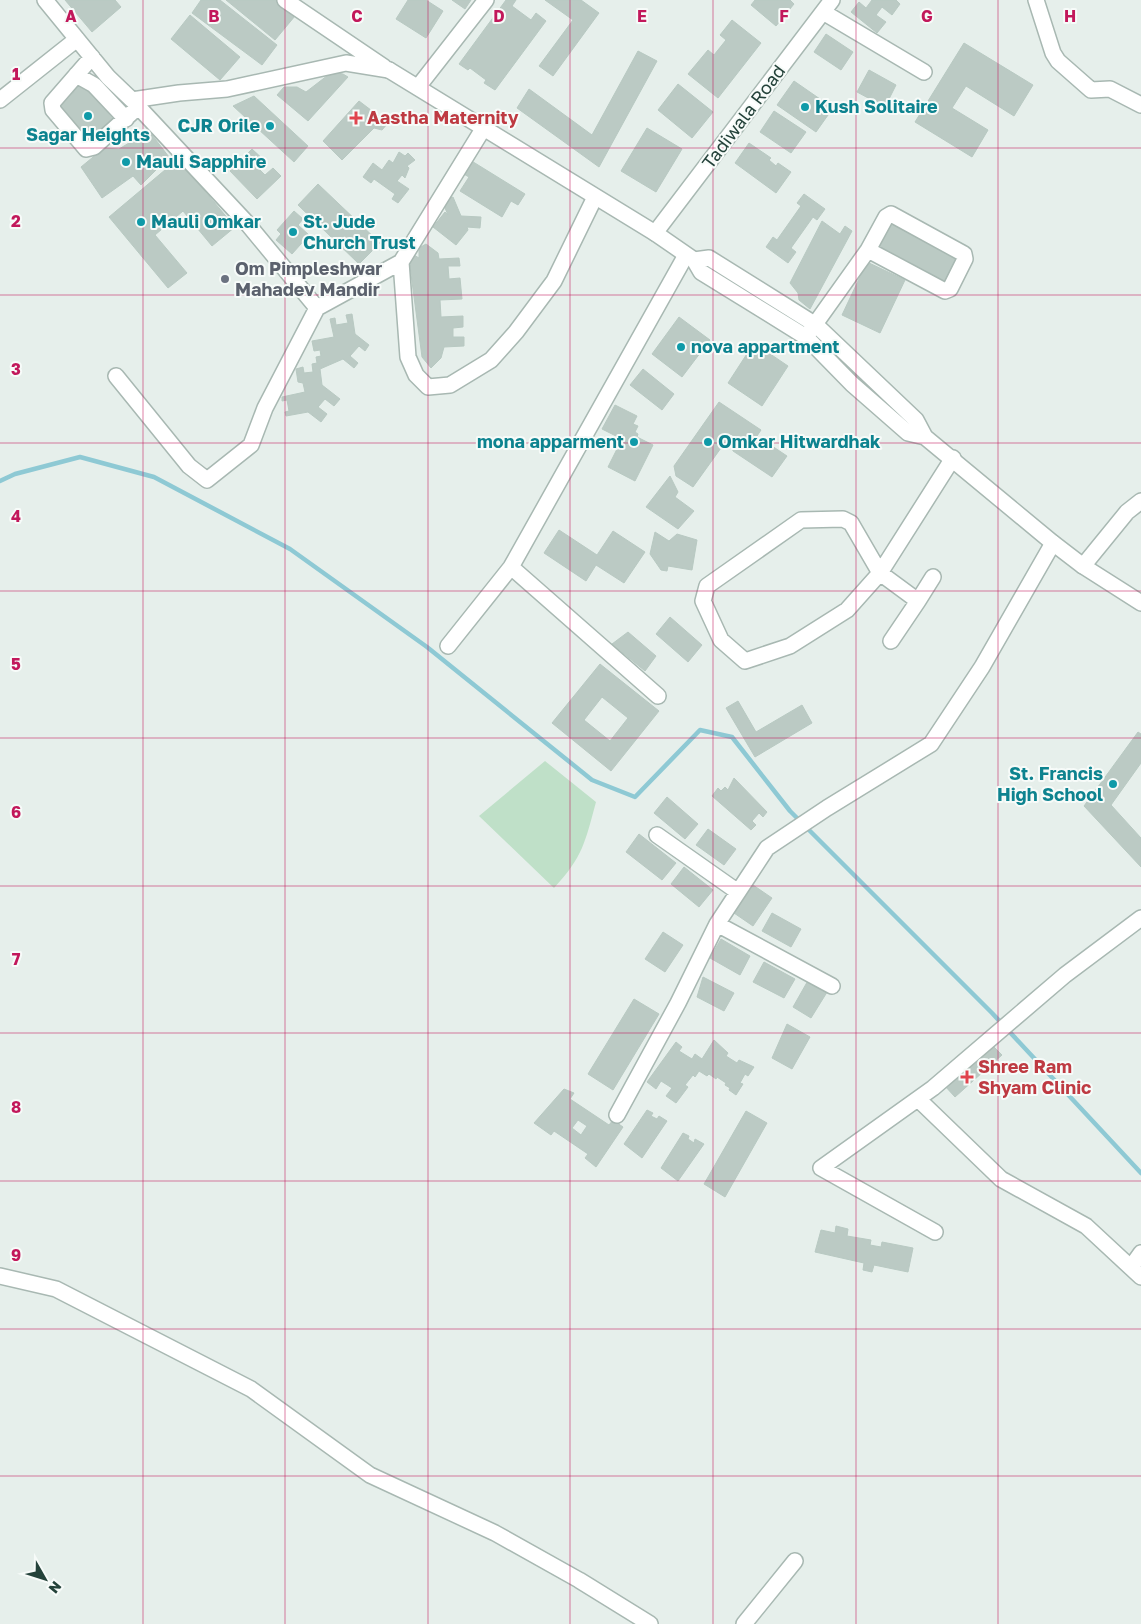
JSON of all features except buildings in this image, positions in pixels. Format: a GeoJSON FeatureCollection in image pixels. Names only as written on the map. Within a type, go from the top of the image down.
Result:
{"type":"FeatureCollection","features":[{"type":"Feature","properties":{"kind":"street"},"geometry":{"type":"LineString","coordinates":[[45,0],[92,57],[246,222],[318,308]]}},
{"type":"Feature","properties":{"kind":"street"},"geometry":{"type":"LineString","coordinates":[[285,0],[389,70],[655,233],[690,258],[709,258],[769,304],[908,433],[925,437],[953,458],[1054,544],[1083,566],[1141,603]]}},
{"type":"Feature","properties":{"kind":"street"},"geometry":{"type":"LineString","coordinates":[[418,87],[486,0]]}},
{"type":"Feature","properties":{"kind":"street"},"geometry":{"type":"LineString","coordinates":[[1036,0],[1053,53],[1058,61],[1091,90],[1110,89],[1141,105]]}},
{"type":"Feature","properties":{"kind":"street"},"geometry":{"type":"LineString","coordinates":[[828,6],[924,72]]}},
{"type":"Feature","properties":{"kind":"street","name":"Tadiwala Road"},"geometry":{"type":"LineString","coordinates":[[655,233],[828,6]]}},
{"type":"Feature","properties":{"kind":"street"},"geometry":{"type":"LineString","coordinates":[[0,100],[77,39]]}},
{"type":"Feature","properties":{"kind":"street"},"geometry":{"type":"LineString","coordinates":[[92,57],[52,103],[53,110],[86,149],[94,147],[126,118],[135,104],[179,93],[227,89],[346,63],[389,70]]}},
{"type":"Feature","properties":{"kind":"street"},"geometry":{"type":"LineString","coordinates":[[76,75],[94,85],[126,118]]}},
{"type":"Feature","properties":{"kind":"street"},"geometry":{"type":"LineString","coordinates":[[116,376],[189,466],[207,480],[251,445],[265,408],[318,308],[401,262],[483,129]]}},
{"type":"Feature","properties":{"kind":"street"},"geometry":{"type":"LineString","coordinates":[[401,262],[408,357],[416,375],[428,387],[450,385],[491,360],[516,332],[554,281],[595,197]]}},
{"type":"Feature","properties":{"kind":"street"},"geometry":{"type":"LineString","coordinates":[[806,337],[868,250],[886,217],[891,214],[964,254],[965,259],[950,289],[945,291],[868,250]]}},
{"type":"Feature","properties":{"kind":"street"},"geometry":{"type":"LineString","coordinates":[[448,646],[511,567],[690,258]]}},
{"type":"Feature","properties":{"kind":"street"},"geometry":{"type":"LineString","coordinates":[[769,304],[816,325],[916,420],[925,437]]}},
{"type":"Feature","properties":{"kind":"street"},"geometry":{"type":"LineString","coordinates":[[859,389],[870,376]]}},
{"type":"Feature","properties":{"kind":"street"},"geometry":{"type":"LineString","coordinates":[[918,601],[880,573],[851,524],[843,519],[801,520],[707,586],[703,601],[720,640],[745,660],[790,646],[847,610],[880,573],[953,458]]}},
{"type":"Feature","properties":{"kind":"street"},"geometry":{"type":"LineString","coordinates":[[1083,566],[1127,512],[1141,501]]}},
{"type":"Feature","properties":{"kind":"street"},"geometry":{"type":"LineString","coordinates":[[617,1114],[678,1003],[717,924],[767,848],[932,744],[982,667],[1054,544]]}},
{"type":"Feature","properties":{"kind":"street"},"geometry":{"type":"LineString","coordinates":[[511,567],[658,696]]}},
{"type":"Feature","properties":{"kind":"street"},"geometry":{"type":"LineString","coordinates":[[891,641],[933,576]]}},
{"type":"Feature","properties":{"kind":"street"},"geometry":{"type":"LineString","coordinates":[[657,834],[738,892]]}},
{"type":"Feature","properties":{"kind":"street"},"geometry":{"type":"LineString","coordinates":[[935,1232],[821,1168],[918,1099],[1066,975],[1141,918]]}},
{"type":"Feature","properties":{"kind":"street"},"geometry":{"type":"LineString","coordinates":[[717,924],[832,986]]}},
{"type":"Feature","properties":{"kind":"street"},"geometry":{"type":"LineString","coordinates":[[918,1099],[1001,1179],[1086,1226],[1136,1272],[1141,1253]]}},
{"type":"Feature","properties":{"kind":"street"},"geometry":{"type":"LineString","coordinates":[[0,1276],[56,1289],[251,1389],[370,1475],[494,1533],[579,1580],[650,1624]]}},
{"type":"Feature","properties":{"kind":"street"},"geometry":{"type":"LineString","coordinates":[[744,1624],[795,1561]]}},
{"type":"Feature","properties":{"kind":"green space"},"geometry":{"type":"Polygon","coordinates":[[[545,761],[596,802],[582,848],[564,877],[554,888],[479,816],[545,761]]]}},
{"type":"Feature","properties":{"kind":"waterway"},"geometry":{"type":"LineString","coordinates":[[0,481],[15,474],[80,457],[154,477],[290,549],[427,647],[592,780],[635,797],[700,730],[732,737],[790,811],[992,1013],[1141,1173]]}},
{"type":"Feature","properties":{"kind":"place","name":"Kush Solitaire"},"geometry":{"type":"Point","coordinates":[805,107]}},
{"type":"Feature","properties":{"kind":"place","name":"Sagar Heights"},"geometry":{"type":"Point","coordinates":[88,116]}},
{"type":"Feature","properties":{"kind":"place","name":"Aastha Maternity"},"geometry":{"type":"Point","coordinates":[356,118]}},
{"type":"Feature","properties":{"kind":"place","name":"CJR Orile"},"geometry":{"type":"Point","coordinates":[270,126]}},
{"type":"Feature","properties":{"kind":"place","name":"Mauli Sapphire"},"geometry":{"type":"Point","coordinates":[126,162]}},
{"type":"Feature","properties":{"kind":"place","name":"Mauli Omkar"},"geometry":{"type":"Point","coordinates":[141,222]}},
{"type":"Feature","properties":{"kind":"place","name":"St. Jude Church Trust"},"geometry":{"type":"Point","coordinates":[293,232]}},
{"type":"Feature","properties":{"kind":"place","name":"Om Pimpleshwar Mahadev Mandir"},"geometry":{"type":"Point","coordinates":[225,279]}},
{"type":"Feature","properties":{"kind":"place","name":"nova appartment"},"geometry":{"type":"Point","coordinates":[681,347]}},
{"type":"Feature","properties":{"kind":"place","name":"mona apparment"},"geometry":{"type":"Point","coordinates":[634,442]}},
{"type":"Feature","properties":{"kind":"place","name":"Omkar Hitwardhak"},"geometry":{"type":"Point","coordinates":[708,442]}},
{"type":"Feature","properties":{"kind":"place","name":"St. Francis High School"},"geometry":{"type":"Point","coordinates":[1113,784]}},
{"type":"Feature","properties":{"kind":"place","name":"Shree Ram Shyam Clinic"},"geometry":{"type":"Point","coordinates":[967,1077]}}]}
